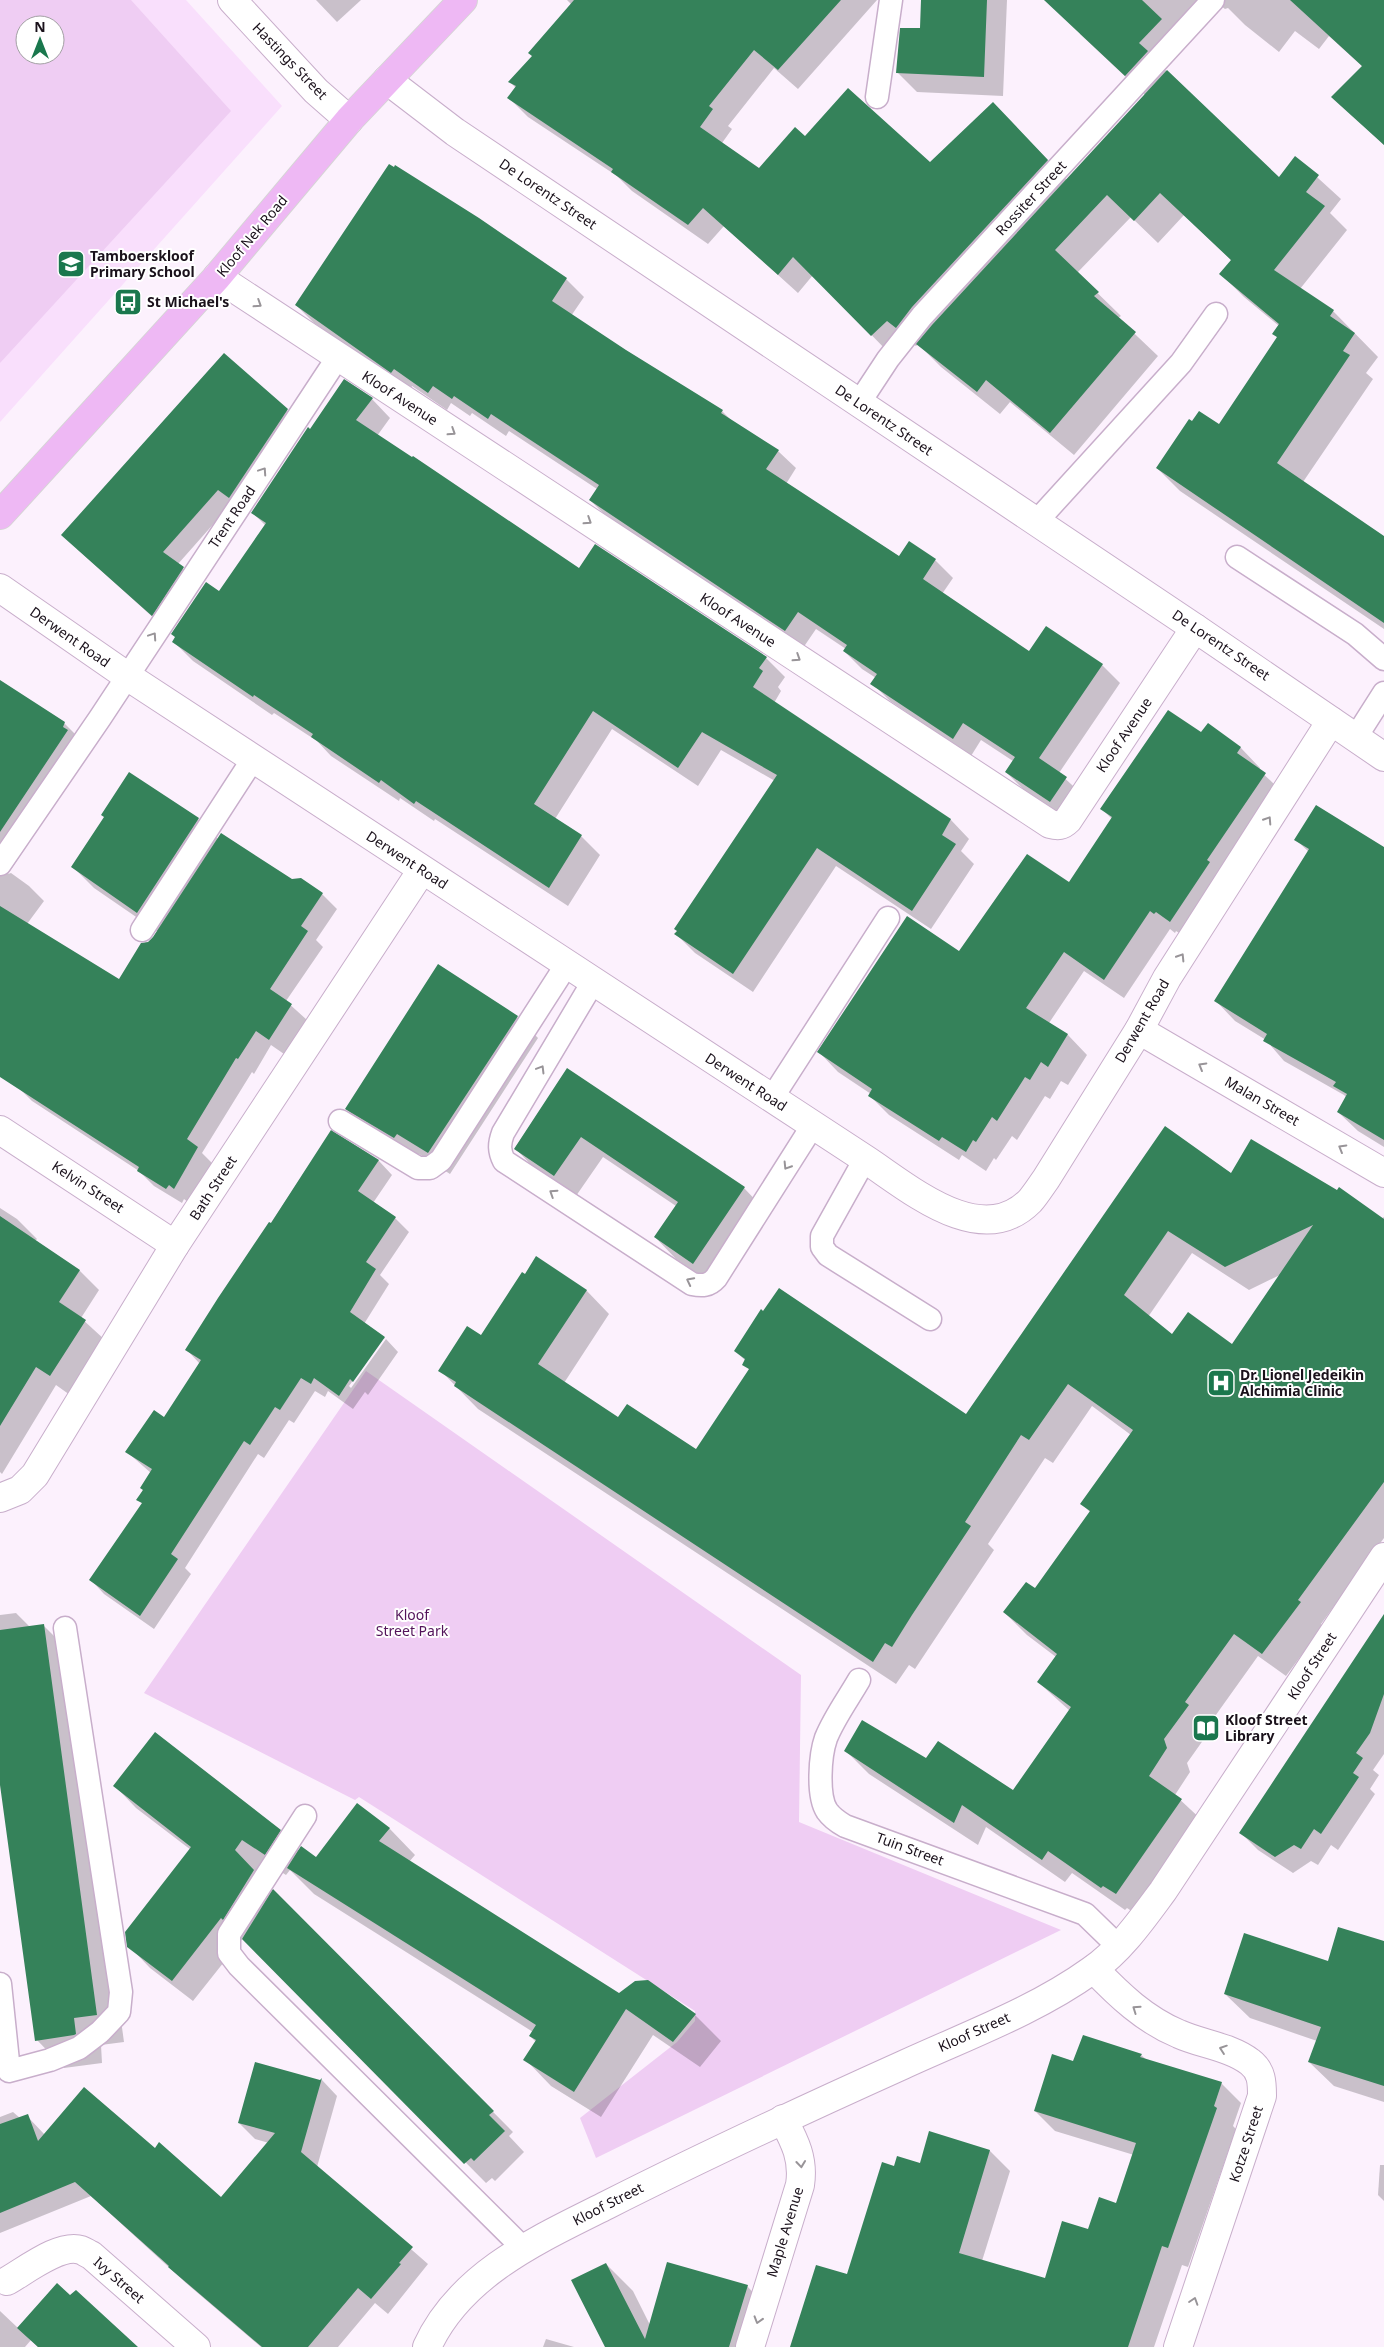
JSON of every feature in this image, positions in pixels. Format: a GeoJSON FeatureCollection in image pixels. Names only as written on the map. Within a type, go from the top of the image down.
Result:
{"type":"FeatureCollection","features":[{"type":"Feature","properties":{"kind":"main road","name":"Kloof Nek Road"},"geometry":{"type":"LineString","coordinates":[[0,515],[217,278],[349,120],[463,0]]}},
{"type":"Feature","properties":{"kind":"street","name":"Hastings Street"},"geometry":{"type":"LineString","coordinates":[[232,0],[316,91],[349,120]]}},
{"type":"Feature","properties":{"kind":"street","name":"De Lorentz Street"},"geometry":{"type":"LineString","coordinates":[[387,80],[455,132],[1195,628],[1384,757]]}},
{"type":"Feature","properties":{"kind":"street","name":"Kloof Avenue"},"geometry":{"type":"LineString","coordinates":[[217,278],[1050,824],[1056,826],[1063,825],[1068,820],[1195,628]]}},
{"type":"Feature","properties":{"kind":"street","name":"Derwent Road"},"geometry":{"type":"LineString","coordinates":[[0,588],[126,676],[592,982],[933,1203],[968,1219],[982,1220],[1006,1216],[1030,1200],[1046,1179],[1139,1030],[1167,978],[1331,720]]}},
{"type":"Feature","properties":{"kind":"street","name":"Bath Street"},"geometry":{"type":"LineString","coordinates":[[0,1498],[20,1490],[35,1475],[175,1245],[422,870]]}},
{"type":"Feature","properties":{"kind":"street","name":"Malan Street"},"geometry":{"type":"LineString","coordinates":[[1139,1030],[1384,1173]]}},
{"type":"Feature","properties":{"kind":"street","name":"Kelvin Street"},"geometry":{"type":"LineString","coordinates":[[0,1130],[175,1245]]}},
{"type":"Feature","properties":{"kind":"street","name":"Kloof Street"},"geometry":{"type":"LineString","coordinates":[[426,2347],[451,2306],[472,2284],[524,2250],[586,2215],[783,2119],[1020,2012],[1094,1969],[1131,1932],[1163,1891],[1384,1557]]}},
{"type":"Feature","properties":{"kind":"street","name":"Kotze Street"},"geometry":{"type":"LineString","coordinates":[[1094,1969],[1121,1998],[1150,2018],[1178,2034],[1235,2054],[1251,2062],[1261,2075],[1262,2096],[1178,2347]]}},
{"type":"Feature","properties":{"kind":"street","name":"Maple Avenue"},"geometry":{"type":"LineString","coordinates":[[750,2347],[800,2185],[802,2172],[799,2152],[783,2119]]}},
{"type":"Feature","properties":{"kind":"street","name":"Ivy Street"},"geometry":{"type":"LineString","coordinates":[[7,2281],[57,2252],[69,2249],[81,2250],[91,2255],[196,2347]]}},
{"type":"Feature","properties":{"kind":"lane"},"geometry":{"type":"LineString","coordinates":[[877,98],[891,0]]}},
{"type":"Feature","properties":{"kind":"lane","name":"Rossiter Street"},"geometry":{"type":"LineString","coordinates":[[858,403],[888,358],[922,316],[1213,0]]}},
{"type":"Feature","properties":{"kind":"lane"},"geometry":{"type":"LineString","coordinates":[[1036,522],[1167,379],[1195,345],[1216,314]]}},
{"type":"Feature","properties":{"kind":"lane","name":"Trent Road"},"geometry":{"type":"LineString","coordinates":[[0,864],[338,357]]}},
{"type":"Feature","properties":{"kind":"lane"},"geometry":{"type":"LineString","coordinates":[[1237,557],[1355,634],[1384,658]]}},
{"type":"Feature","properties":{"kind":"lane"},"geometry":{"type":"LineString","coordinates":[[1356,737],[1384,693]]}},
{"type":"Feature","properties":{"kind":"lane"},"geometry":{"type":"LineString","coordinates":[[142,930],[254,759]]}},
{"type":"Feature","properties":{"kind":"lane"},"geometry":{"type":"LineString","coordinates":[[772,1098],[888,918]]}},
{"type":"Feature","properties":{"kind":"lane"},"geometry":{"type":"LineString","coordinates":[[340,1121],[418,1168],[430,1168],[436,1164],[441,1160],[567,964]]}},
{"type":"Feature","properties":{"kind":"lane"},"geometry":{"type":"LineString","coordinates":[[592,982],[503,1133],[500,1140],[501,1154],[504,1161],[692,1284],[705,1286],[712,1283],[716,1278],[814,1125]]}},
{"type":"Feature","properties":{"kind":"lane"},"geometry":{"type":"LineString","coordinates":[[865,1159],[822,1236],[822,1247],[828,1254],[930,1318]]}},
{"type":"Feature","properties":{"kind":"lane"},"geometry":{"type":"LineString","coordinates":[[0,1984],[4,2072],[50,2060],[79,2048],[100,2032],[119,2012],[121,1992],[65,1628]]}},
{"type":"Feature","properties":{"kind":"lane","name":"Tuin Street"},"geometry":{"type":"LineString","coordinates":[[859,1680],[832,1727],[826,1740],[823,1755],[822,1800],[835,1820],[845,1826],[1086,1914],[1118,1946]]}},
{"type":"Feature","properties":{"kind":"lane"},"geometry":{"type":"LineString","coordinates":[[305,1816],[229,1934],[229,1953],[239,1966],[524,2250]]}},
{"type":"Feature","properties":{"kind":"shaded area","name":"Tamboerskloof Primary School"},"geometry":{"type":"Polygon","coordinates":[[[0,0],[186,0],[282,106],[0,422],[0,0]]]}},
{"type":"Feature","properties":{"kind":"green space","name":"Tamboerskloof Primary School"},"geometry":{"type":"Polygon","coordinates":[[[0,0],[131,0],[231,111],[0,363],[0,0]]]}},
{"type":"Feature","properties":{"kind":"green space","name":"Kloof Street Park"},"geometry":{"type":"Polygon","coordinates":[[[366,1371],[801,1675],[799,1822],[1061,1930],[596,2158],[580,2118],[677,2042],[695,2021],[695,2011],[359,1797],[355,1800],[144,1693],[366,1371]]]}},
{"type":"Feature","properties":{"kind":"building"},"geometry":{"type":"Polygon","coordinates":[[[574,0],[841,0],[778,70],[754,50],[709,106],[713,109],[700,127],[759,168],[795,127],[805,136],[848,88],[930,162],[993,102],[1048,160],[912,307],[896,328],[887,321],[871,336],[793,257],[778,275],[703,208],[688,225],[611,172],[613,169],[507,98],[516,86],[508,82],[532,56],[528,53],[574,0]]]}},
{"type":"Feature","properties":{"kind":"building"},"geometry":{"type":"Polygon","coordinates":[[[921,0],[987,0],[984,77],[896,73],[900,28],[920,28],[921,0]]]}},
{"type":"Feature","properties":{"kind":"building"},"geometry":{"type":"Polygon","coordinates":[[[1044,0],[1142,0],[1162,19],[1139,43],[1148,51],[1125,76],[1044,0]]]}},
{"type":"Feature","properties":{"kind":"building"},"geometry":{"type":"Polygon","coordinates":[[[1290,0],[1384,0],[1384,145],[1331,97],[1362,66],[1290,0]]]}},
{"type":"Feature","properties":{"kind":"building"},"geometry":{"type":"Polygon","coordinates":[[[1167,70],[1279,177],[1295,156],[1319,175],[1306,192],[1325,206],[1274,270],[1334,310],[1330,316],[1355,333],[1343,351],[1350,355],[1277,463],[1384,536],[1384,623],[1156,468],[1189,419],[1192,421],[1199,411],[1219,424],[1277,337],[1272,334],[1279,324],[1219,274],[1231,260],[1160,193],[1134,221],[1107,195],[1055,250],[1099,292],[1094,296],[1136,332],[1050,433],[986,380],[977,392],[916,344],[1167,70]]]}},
{"type":"Feature","properties":{"kind":"building"},"geometry":{"type":"Polygon","coordinates":[[[389,164],[394,167],[395,165],[479,218],[567,278],[552,301],[626,350],[723,410],[721,413],[779,450],[766,469],[899,556],[909,541],[936,559],[923,579],[1029,651],[1046,626],[1103,664],[1039,758],[1067,777],[1050,802],[1005,772],[1015,757],[963,723],[953,739],[870,684],[877,674],[843,651],[847,645],[798,612],[785,631],[589,500],[599,485],[491,414],[488,419],[454,396],[452,399],[433,386],[428,393],[394,369],[391,373],[295,305],[389,164]]]}},
{"type":"Feature","properties":{"kind":"building"},"geometry":{"type":"Polygon","coordinates":[[[224,353],[288,409],[229,498],[218,490],[163,552],[184,567],[152,616],[61,535],[224,353]]]}},
{"type":"Feature","properties":{"kind":"building"},"geometry":{"type":"Polygon","coordinates":[[[344,379],[373,398],[356,420],[413,456],[579,568],[595,544],[767,657],[759,668],[763,671],[753,687],[951,819],[942,835],[956,844],[912,911],[817,848],[733,974],[674,934],[677,931],[674,929],[777,775],[702,732],[678,768],[593,711],[534,804],[582,835],[549,888],[416,801],[414,804],[381,780],[379,783],[311,737],[313,734],[254,695],[253,697],[172,642],[175,637],[171,634],[206,582],[219,591],[266,523],[251,513],[308,427],[310,429],[344,379]]]}},
{"type":"Feature","properties":{"kind":"building"},"geometry":{"type":"Polygon","coordinates":[[[0,680],[65,722],[63,727],[68,730],[0,832],[0,680]]]}},
{"type":"Feature","properties":{"kind":"building"},"geometry":{"type":"Polygon","coordinates":[[[1168,710],[1201,732],[1208,723],[1241,747],[1237,753],[1266,773],[1207,860],[1210,862],[1170,922],[1156,912],[1154,914],[1150,911],[1104,980],[1064,952],[1026,1008],[1068,1034],[1048,1067],[1041,1062],[1030,1080],[1025,1077],[997,1121],[992,1117],[976,1142],[973,1140],[966,1152],[942,1137],[939,1141],[868,1096],[872,1089],[817,1052],[907,916],[959,951],[1027,854],[1069,882],[1112,817],[1100,809],[1168,710]]]}},
{"type":"Feature","properties":{"kind":"building"},"geometry":{"type":"Polygon","coordinates":[[[129,772],[199,818],[137,913],[71,867],[104,817],[101,815],[129,772]]]}},
{"type":"Feature","properties":{"kind":"building"},"geometry":{"type":"Polygon","coordinates":[[[1316,805],[1384,847],[1384,1140],[1337,1112],[1347,1094],[1333,1086],[1336,1082],[1263,1041],[1267,1034],[1214,1001],[1309,849],[1294,840],[1316,805]]]}},
{"type":"Feature","properties":{"kind":"building"},"geometry":{"type":"Polygon","coordinates":[[[221,833],[292,879],[301,878],[323,893],[301,926],[308,931],[270,989],[292,1004],[269,1040],[256,1031],[238,1059],[236,1058],[187,1139],[198,1147],[174,1189],[169,1185],[166,1189],[137,1171],[139,1167],[0,1077],[0,906],[119,979],[141,943],[148,942],[153,937],[221,833]]]}},
{"type":"Feature","properties":{"kind":"building"},"geometry":{"type":"Polygon","coordinates":[[[438,964],[518,1016],[428,1153],[397,1134],[394,1138],[345,1109],[438,964]]]}},
{"type":"Feature","properties":{"kind":"building"},"geometry":{"type":"Polygon","coordinates":[[[567,1068],[745,1187],[693,1264],[654,1237],[678,1202],[581,1137],[554,1176],[514,1149],[567,1068]]]}},
{"type":"Feature","properties":{"kind":"building"},"geometry":{"type":"Polygon","coordinates":[[[1165,1126],[1231,1173],[1251,1139],[1337,1190],[1339,1187],[1384,1219],[1384,1482],[1298,1600],[1301,1602],[1262,1654],[1234,1634],[1185,1702],[1189,1705],[1164,1739],[1167,1748],[1149,1776],[1182,1799],[1116,1894],[1103,1886],[1101,1888],[1048,1851],[1042,1860],[962,1805],[954,1823],[844,1751],[862,1720],[926,1758],[938,1741],[1013,1790],[1071,1707],[1037,1682],[1057,1654],[1003,1612],[1026,1582],[1035,1588],[1090,1511],[1080,1504],[1133,1430],[1068,1384],[1029,1440],[1021,1435],[965,1522],[971,1526],[892,1647],[885,1643],[873,1662],[454,1386],[456,1382],[438,1371],[467,1326],[481,1335],[522,1272],[525,1274],[536,1256],[587,1290],[538,1364],[618,1417],[627,1404],[696,1449],[749,1369],[742,1365],[745,1359],[734,1351],[761,1309],[763,1311],[779,1288],[966,1414],[1165,1126]],[[1313,1225],[1225,1267],[1168,1231],[1124,1295],[1172,1334],[1188,1312],[1232,1344],[1313,1225]]]}},
{"type":"Feature","properties":{"kind":"building"},"geometry":{"type":"Polygon","coordinates":[[[331,1130],[379,1160],[358,1191],[396,1217],[366,1262],[376,1269],[350,1312],[385,1337],[353,1382],[350,1379],[339,1396],[314,1378],[311,1384],[301,1378],[280,1410],[275,1407],[250,1445],[244,1441],[171,1554],[178,1559],[140,1616],[89,1580],[142,1503],[136,1500],[143,1490],[140,1488],[152,1469],[125,1452],[154,1410],[164,1417],[201,1360],[185,1350],[331,1130]]]}},
{"type":"Feature","properties":{"kind":"building"},"geometry":{"type":"Polygon","coordinates":[[[0,1216],[80,1270],[59,1302],[86,1320],[50,1376],[36,1367],[0,1426],[0,1216]]]}},
{"type":"Feature","properties":{"kind":"building"},"geometry":{"type":"Polygon","coordinates":[[[1384,1614],[1384,1694],[1370,1733],[1356,1753],[1363,1758],[1353,1773],[1359,1777],[1321,1834],[1314,1829],[1301,1849],[1294,1845],[1275,1857],[1239,1833],[1384,1614]]]}},
{"type":"Feature","properties":{"kind":"building"},"geometry":{"type":"Polygon","coordinates":[[[44,1624],[97,2015],[74,2018],[76,2034],[74,2035],[35,2041],[0,1785],[0,1630],[44,1624]]]}},
{"type":"Feature","properties":{"kind":"building"},"geometry":{"type":"Polygon","coordinates":[[[155,1732],[281,1830],[265,1855],[242,1840],[235,1850],[254,1870],[223,1920],[221,1918],[172,1981],[127,1947],[125,1932],[191,1847],[113,1786],[155,1732]]]}},
{"type":"Feature","properties":{"kind":"building"},"geometry":{"type":"Polygon","coordinates":[[[357,1803],[390,1828],[379,1841],[619,1993],[635,1981],[648,1980],[696,2014],[673,2042],[626,2009],[574,2092],[523,2060],[536,2040],[529,2036],[536,2025],[287,1868],[301,1846],[316,1857],[357,1803]]]}},
{"type":"Feature","properties":{"kind":"building"},"geometry":{"type":"Polygon","coordinates":[[[273,1889],[494,2111],[489,2115],[505,2131],[474,2161],[471,2158],[464,2164],[242,1939],[273,1889]]]}},
{"type":"Feature","properties":{"kind":"building"},"geometry":{"type":"Polygon","coordinates":[[[1338,1927],[1384,1941],[1384,2086],[1308,2062],[1321,2027],[1224,1994],[1244,1933],[1328,1961],[1338,1927]]]}},
{"type":"Feature","properties":{"kind":"building"},"geometry":{"type":"Polygon","coordinates":[[[1083,2035],[1142,2054],[1140,2057],[1222,2082],[1214,2106],[1217,2108],[1168,2248],[1162,2246],[1128,2347],[790,2347],[816,2265],[847,2274],[882,2162],[894,2166],[897,2156],[920,2163],[929,2131],[990,2150],[959,2253],[1045,2278],[1062,2221],[1088,2229],[1099,2197],[1116,2203],[1136,2143],[1034,2111],[1052,2054],[1073,2061],[1083,2035]]]}},
{"type":"Feature","properties":{"kind":"building"},"geometry":{"type":"Polygon","coordinates":[[[255,2062],[320,2080],[322,2078],[301,2152],[413,2247],[371,2299],[358,2288],[308,2347],[262,2347],[168,2267],[75,2182],[0,2213],[0,2124],[28,2114],[38,2141],[84,2087],[155,2148],[159,2142],[221,2197],[275,2133],[238,2123],[255,2062]]]}},
{"type":"Feature","properties":{"kind":"building"},"geometry":{"type":"Polygon","coordinates":[[[667,2262],[748,2285],[729,2347],[605,2347],[571,2280],[606,2263],[645,2339],[667,2262]]]}},
{"type":"Feature","properties":{"kind":"building"},"geometry":{"type":"Polygon","coordinates":[[[57,2283],[70,2295],[76,2290],[138,2347],[38,2347],[17,2328],[57,2283]]]}},
{"type":"Feature","properties":{"kind":"place","name":"Tamboerskloof Primary School"},"geometry":{"type":"Point","coordinates":[71,264]}},
{"type":"Feature","properties":{"kind":"place","name":"St Michael's"},"geometry":{"type":"Point","coordinates":[128,302]}},
{"type":"Feature","properties":{"kind":"place","name":"Dr. Lionel Jedeikin Alchimia Clinic"},"geometry":{"type":"Point","coordinates":[1221,1383]}},
{"type":"Feature","properties":{"kind":"place","name":"Kloof Street Library"},"geometry":{"type":"Point","coordinates":[1206,1728]}}]}
